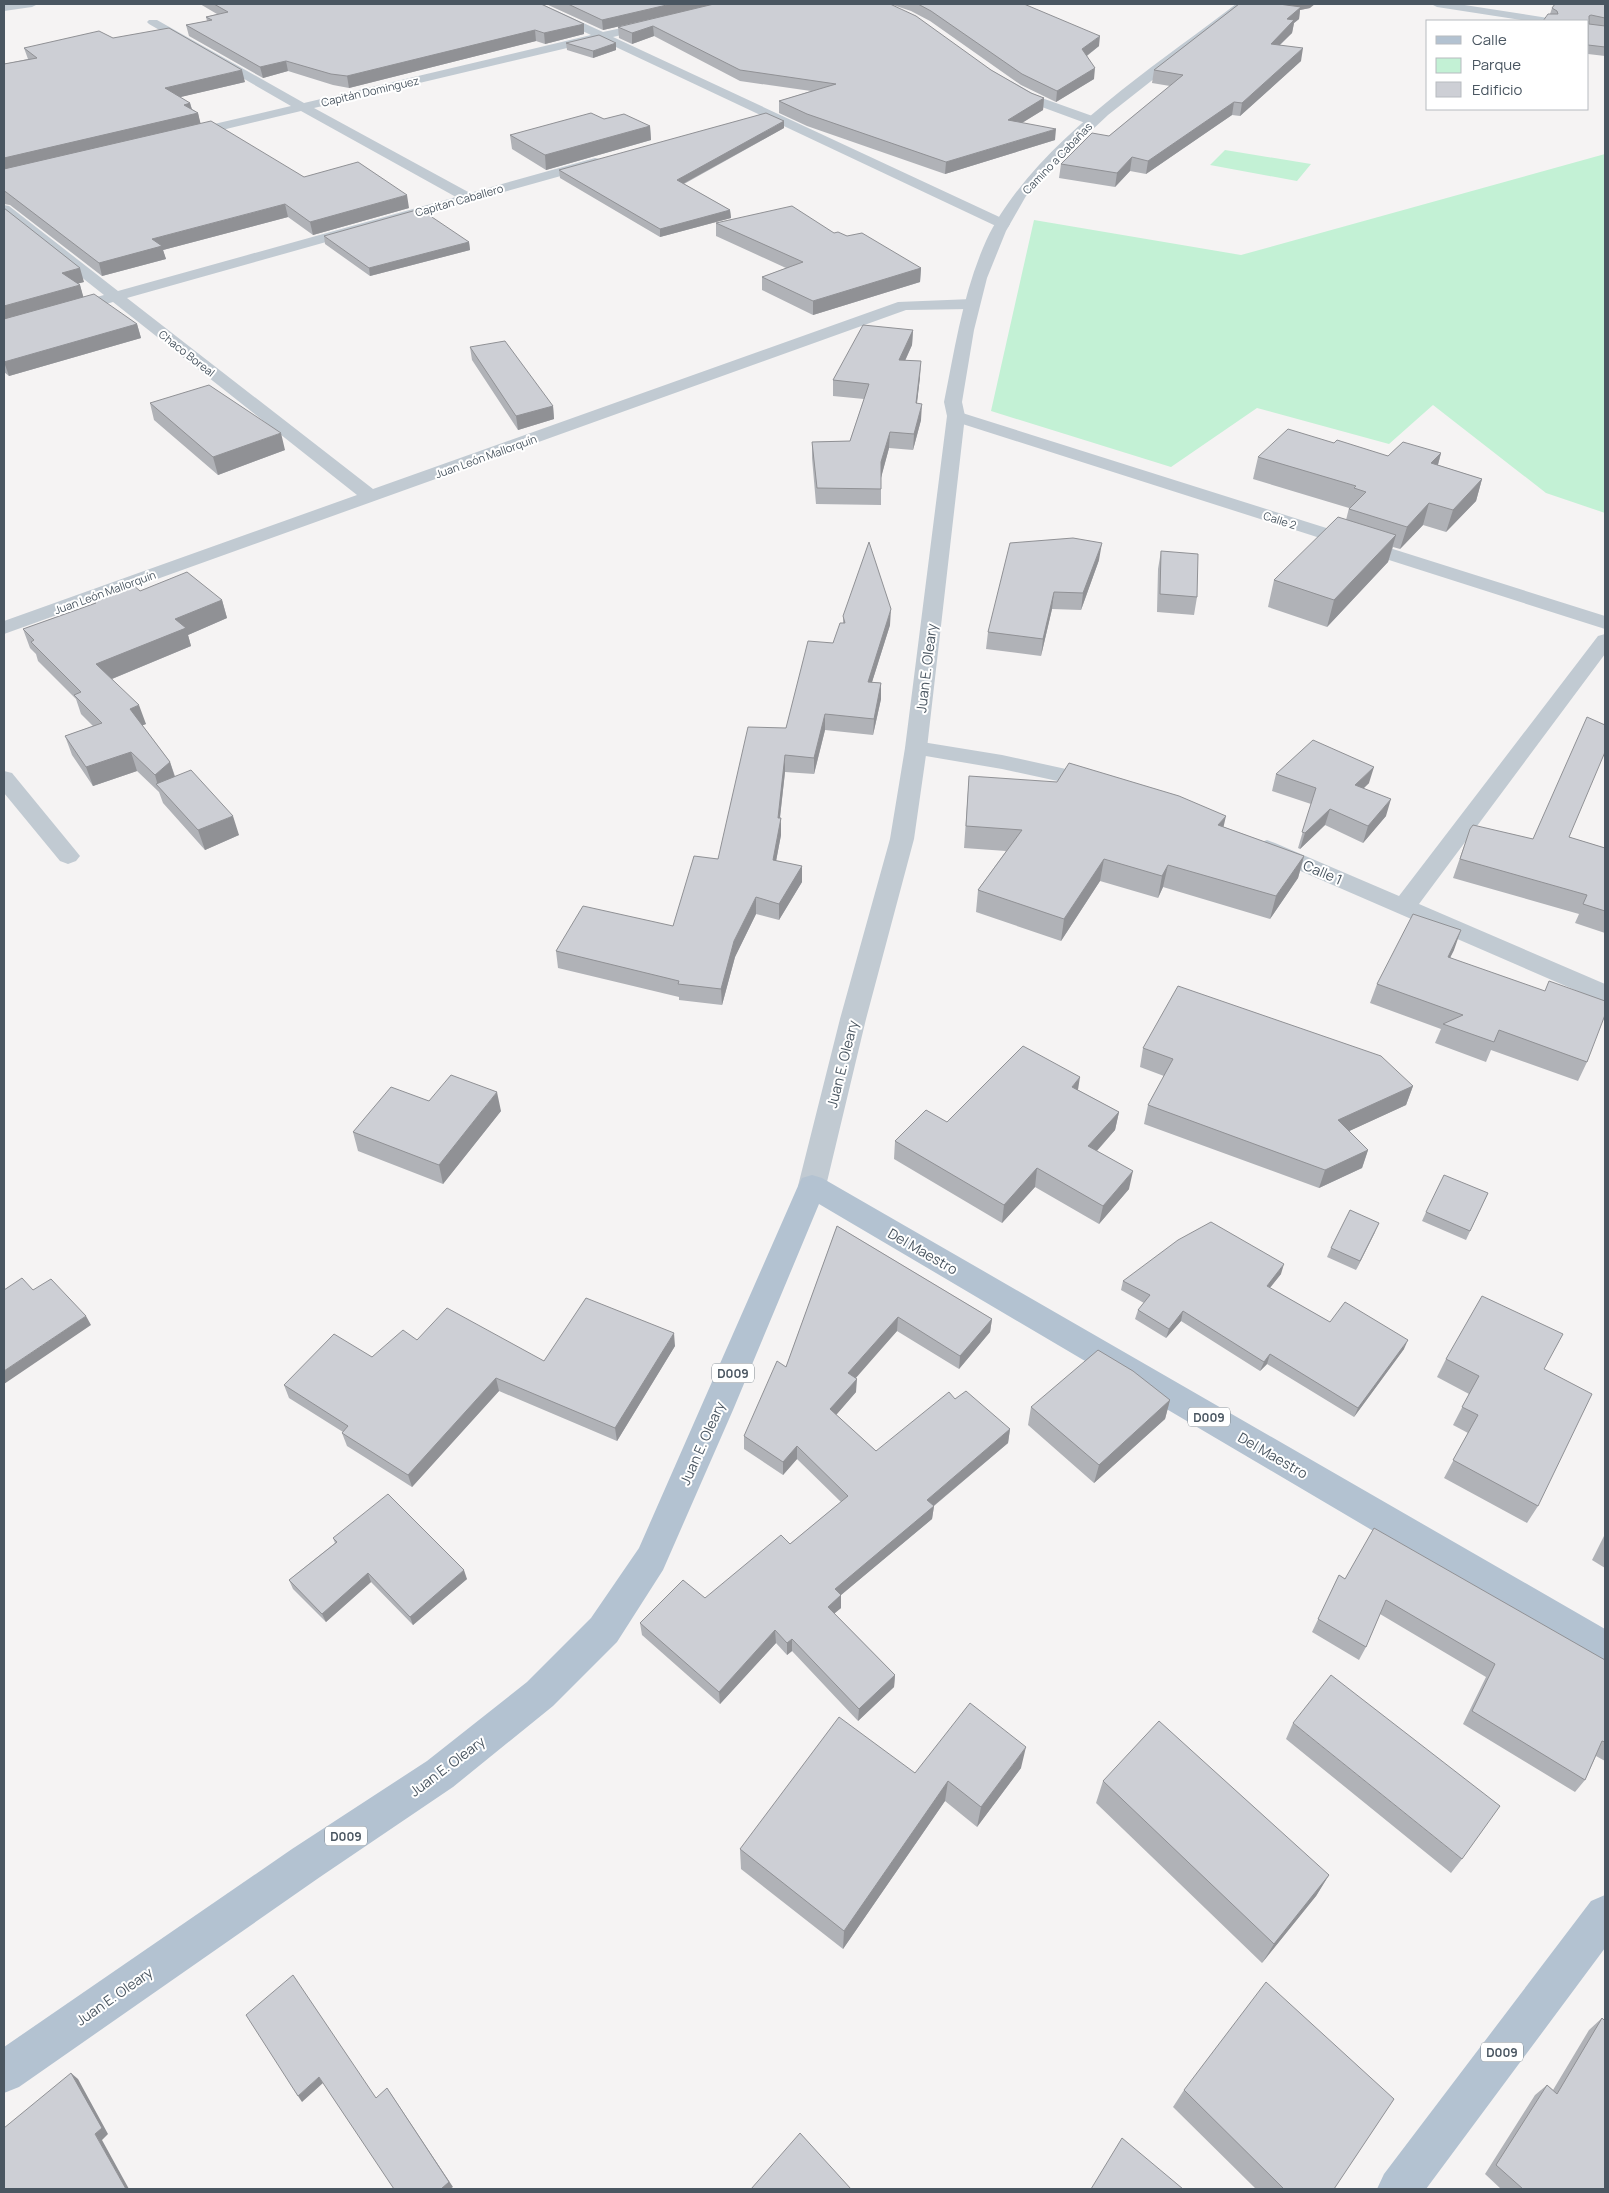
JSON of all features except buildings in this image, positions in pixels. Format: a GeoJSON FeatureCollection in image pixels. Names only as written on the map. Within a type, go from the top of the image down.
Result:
{"type":"FeatureCollection","features":[{"type":"Feature","properties":{"kind":"main road","name":"Del Maestro"},"geometry":{"type":"LineString","coordinates":[[812,1186],[1605,1648]]}},
{"type":"Feature","properties":{"kind":"main road","name":"Juan E. Oleary"},"geometry":{"type":"LineString","coordinates":[[4,2072],[306,1863],[440,1774],[540,1694],[604,1630],[651,1559],[717,1410],[812,1186]]}},
{"type":"Feature","properties":{"kind":"main road","name":"D009"},"geometry":{"type":"LineString","coordinates":[[1399,2189],[1605,1915]]}},
{"type":"Feature","properties":{"kind":"street"},"geometry":{"type":"LineString","coordinates":[[4,8],[32,4]]}},
{"type":"Feature","properties":{"kind":"street"},"geometry":{"type":"LineString","coordinates":[[533,4],[770,113],[1002,224]]}},
{"type":"Feature","properties":{"kind":"street","name":"Camino a Cabañas"},"geometry":{"type":"LineString","coordinates":[[954,409],[972,304],[986,260],[1002,224],[1027,186],[1093,121],[1243,4]]}},
{"type":"Feature","properties":{"kind":"street"},"geometry":{"type":"LineString","coordinates":[[1437,4],[1541,20]]}},
{"type":"Feature","properties":{"kind":"street","name":"Capitán Dominguez"},"geometry":{"type":"LineString","coordinates":[[177,137],[669,20]]}},
{"type":"Feature","properties":{"kind":"street"},"geometry":{"type":"LineString","coordinates":[[153,22],[302,107],[469,198]]}},
{"type":"Feature","properties":{"kind":"street"},"geometry":{"type":"LineString","coordinates":[[1002,80],[1035,100],[1093,121]]}},
{"type":"Feature","properties":{"kind":"street"},"geometry":{"type":"LineString","coordinates":[[741,121],[770,113]]}},
{"type":"Feature","properties":{"kind":"street","name":"Capitan Caballero"},"geometry":{"type":"LineString","coordinates":[[4,328],[610,158]]}},
{"type":"Feature","properties":{"kind":"street","name":"Chaco Boreal"},"geometry":{"type":"LineString","coordinates":[[4,209],[371,497]]}},
{"type":"Feature","properties":{"kind":"street","name":"Juan León Mallorquín"},"geometry":{"type":"LineString","coordinates":[[4,628],[904,305],[972,304]]}},
{"type":"Feature","properties":{"kind":"street","name":"Calle 2"},"geometry":{"type":"LineString","coordinates":[[954,409],[1605,623]]}},
{"type":"Feature","properties":{"kind":"street","name":"Juan E. Oleary"},"geometry":{"type":"LineString","coordinates":[[812,1186],[853,1019],[902,839],[916,748],[954,409]]}},
{"type":"Feature","properties":{"kind":"street"},"geometry":{"type":"LineString","coordinates":[[1404,907],[1605,640]]}},
{"type":"Feature","properties":{"kind":"street"},"geometry":{"type":"LineString","coordinates":[[916,748],[1078,777],[1123,791]]}},
{"type":"Feature","properties":{"kind":"street"},"geometry":{"type":"LineString","coordinates":[[4,778],[68,856]]}},
{"type":"Feature","properties":{"kind":"street","name":"Calle 1"},"geometry":{"type":"LineString","coordinates":[[1245,838],[1605,994]]}},
{"type":"Feature","properties":{"kind":"green space"},"geometry":{"type":"Polygon","coordinates":[[[1225,150],[1311,164],[1297,181],[1210,165],[1225,150]]]}},
{"type":"Feature","properties":{"kind":"green space"},"geometry":{"type":"Polygon","coordinates":[[[1605,154],[1605,513],[1546,493],[1433,405],[1389,444],[1257,408],[1171,467],[991,411],[1034,220],[1241,255],[1605,154]]]}}]}
